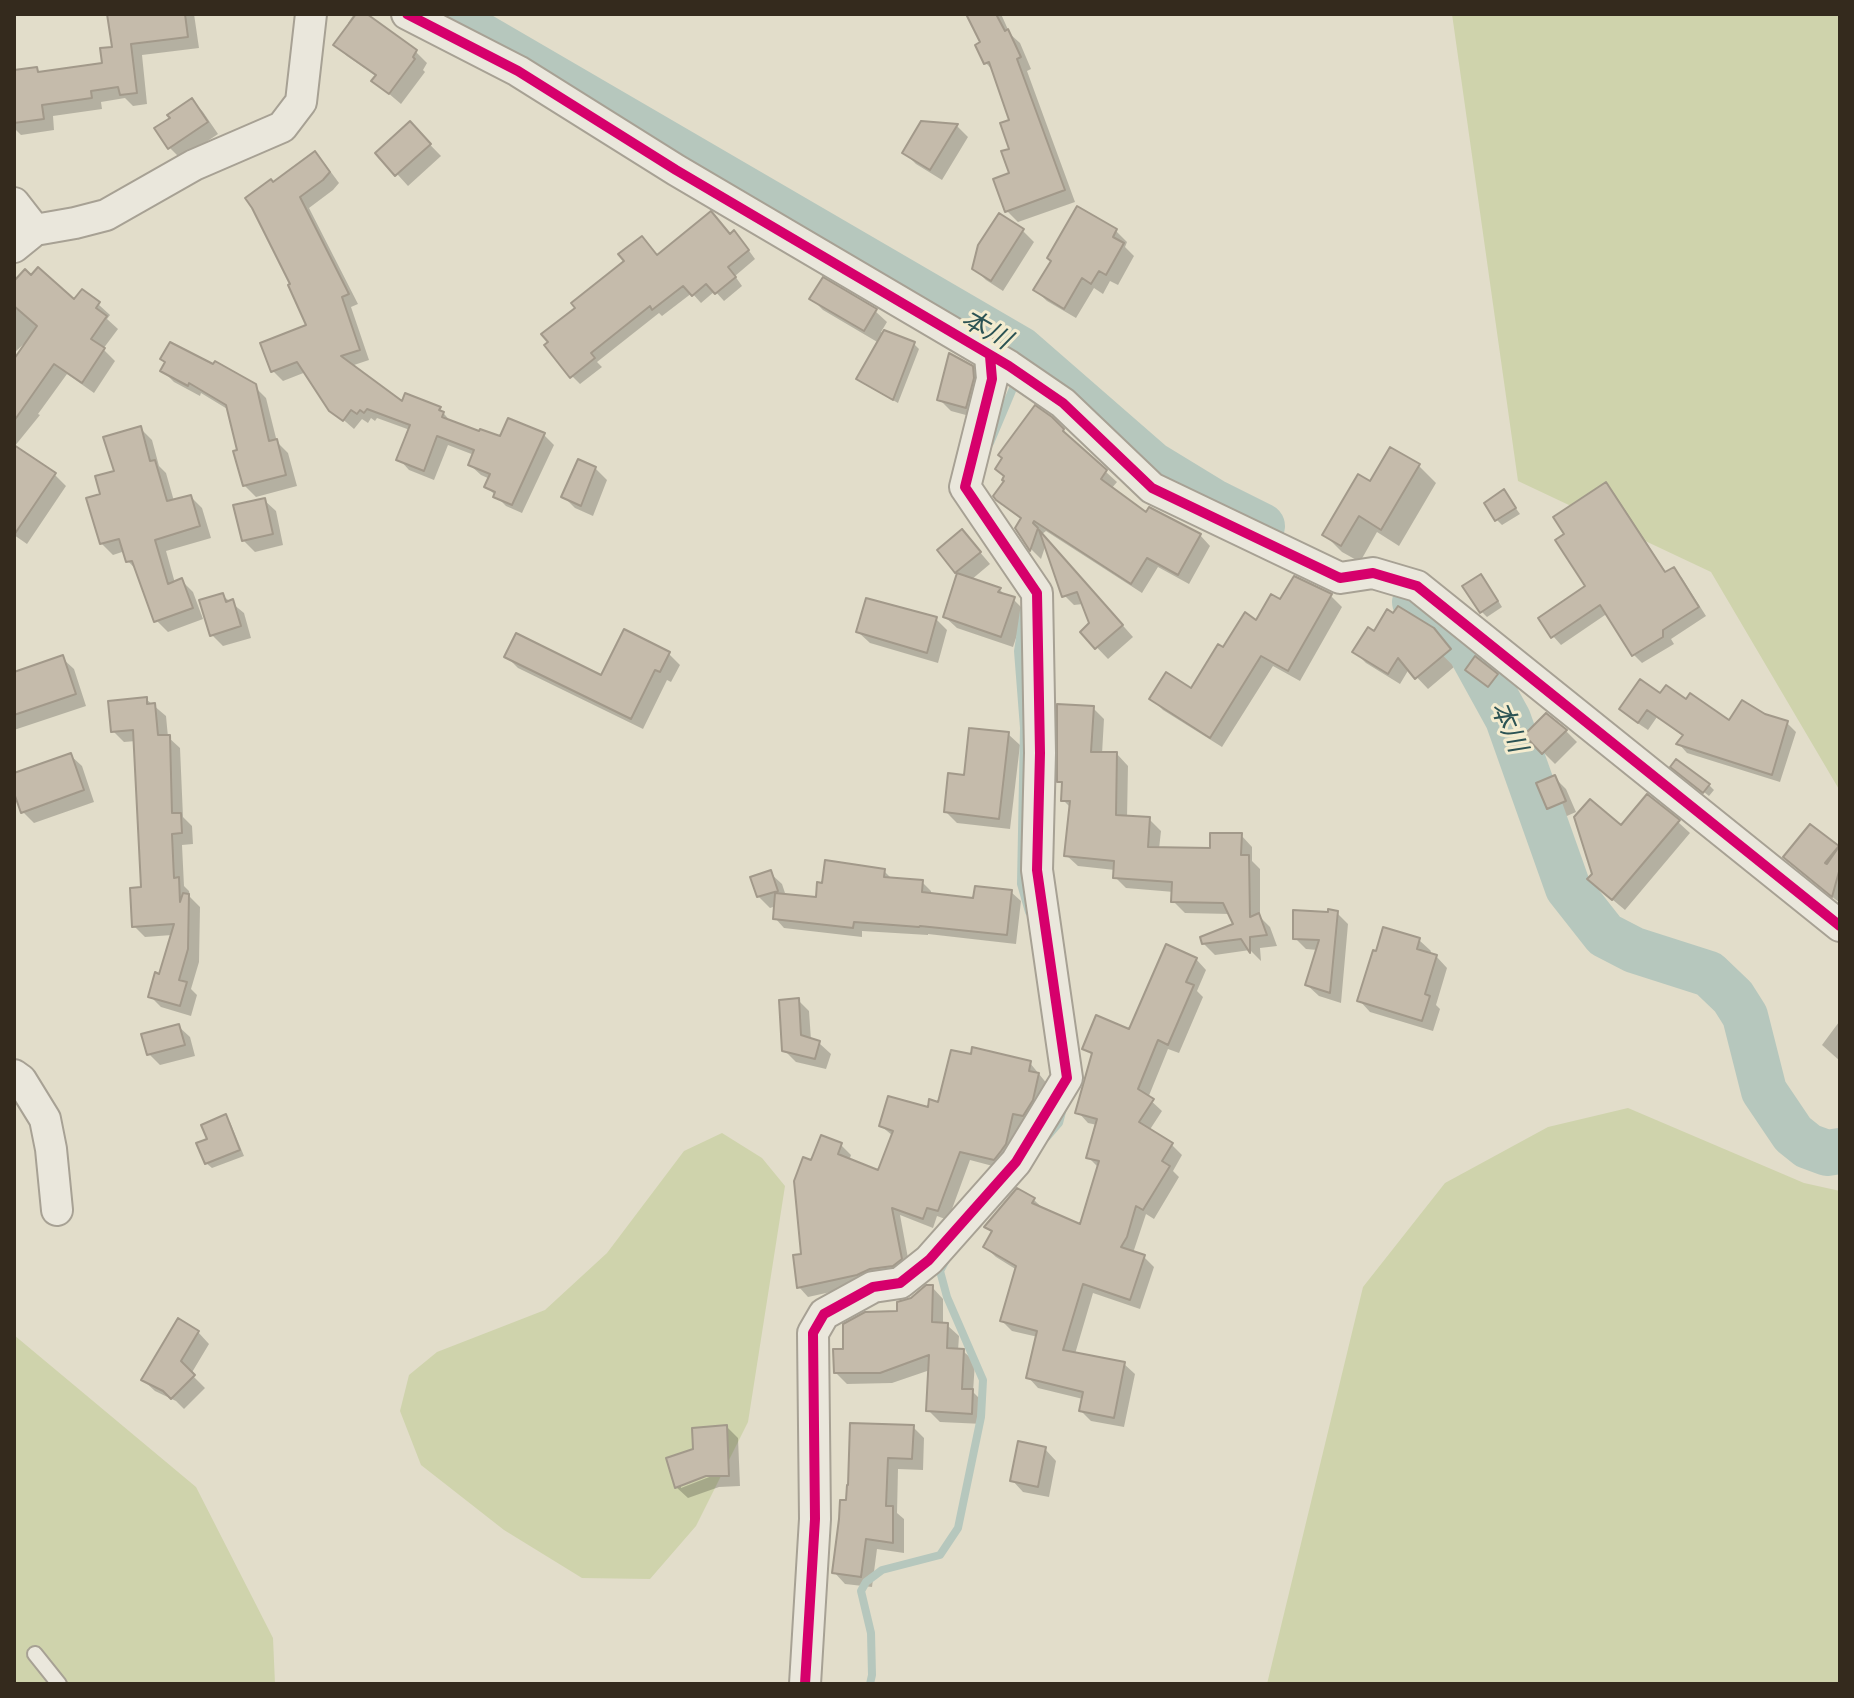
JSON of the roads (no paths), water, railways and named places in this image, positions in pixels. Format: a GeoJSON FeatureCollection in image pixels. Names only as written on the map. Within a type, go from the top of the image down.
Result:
{"type":"FeatureCollection","features":[{"type":"Feature","properties":{"kind":"street"},"geometry":{"type":"LineString","coordinates":[[14,203],[24,239],[106,215],[194,165],[282,127],[301,102],[311,14]]}},
{"type":"Feature","properties":{"kind":"street"},"geometry":{"type":"LineString","coordinates":[[407,14],[518,71],[676,170],[1007,365],[1063,403],[1152,488],[1340,578],[1373,573],[1417,586],[1840,926]]}},
{"type":"Feature","properties":{"kind":"street"},"geometry":{"type":"LineString","coordinates":[[805,1684],[815,1519],[813,1333],[824,1314],[873,1287],[900,1283],[929,1260],[1016,1162],[1060,1089],[1037,870],[1040,753],[1037,593],[965,487],[992,379],[1007,365]]}},
{"type":"Feature","properties":{"kind":"street"},"geometry":{"type":"LineString","coordinates":[[14,1075],[21,1080],[45,1119],[57,1210]]}},
{"type":"Feature","properties":{"kind":"lane"},"geometry":{"type":"LineString","coordinates":[[35,1654],[59,1684]]}},
{"type":"Feature","properties":{"kind":"waterway","name":"本川"},"geometry":{"type":"LineString","coordinates":[[444,14],[1021,350],[1153,465],[1212,501],[1262,526]]}},
{"type":"Feature","properties":{"kind":"waterway"},"geometry":{"type":"LineString","coordinates":[[990,443],[1016,377]]}},
{"type":"Feature","properties":{"kind":"waterway","name":"本川"},"geometry":{"type":"LineString","coordinates":[[1415,602],[1430,610],[1470,650],[1508,719],[1568,888],[1605,935],[1634,950],[1709,974],[1733,997],[1745,1016],[1764,1091],[1793,1134],[1808,1146],[1827,1153],[1840,1151]]}},
{"type":"Feature","properties":{"kind":"waterway"},"geometry":{"type":"LineString","coordinates":[[1024,611],[1018,651],[1024,728],[1021,884],[1029,912]]}},
{"type":"Feature","properties":{"kind":"waterway"},"geometry":{"type":"LineString","coordinates":[[1047,1137],[1059,1123],[1063,1108]]}},
{"type":"Feature","properties":{"kind":"waterway"},"geometry":{"type":"LineString","coordinates":[[870,1684],[871,1633],[861,1591],[866,1582],[882,1570],[940,1555],[958,1528],[981,1417],[983,1380],[947,1297],[940,1271],[947,1258]]}}]}
